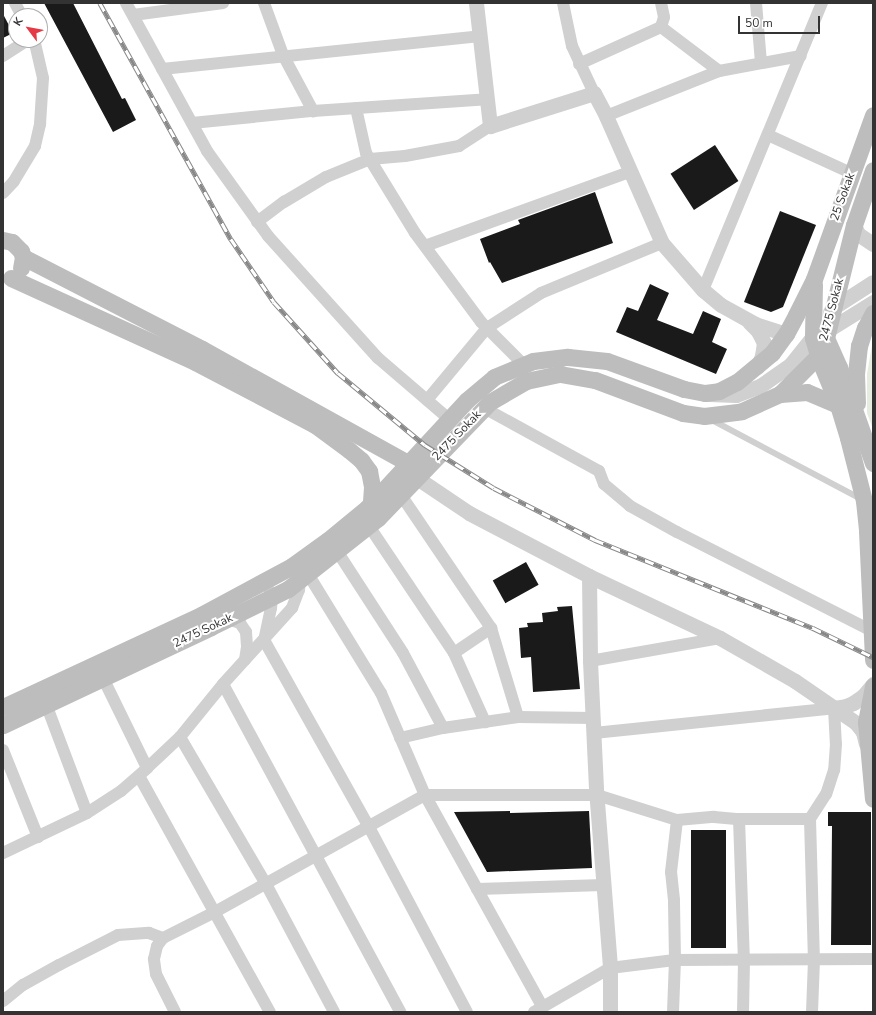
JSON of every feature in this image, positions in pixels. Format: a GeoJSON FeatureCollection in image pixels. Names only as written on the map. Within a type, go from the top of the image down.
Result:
{"type":"FeatureCollection","features":[{"type":"Feature","properties":{"kind":"main road","name":"25 Sokak"},"geometry":{"type":"LineString","coordinates":[[814,279],[873,115]]}},
{"type":"Feature","properties":{"kind":"main road","name":"25 Sokak"},"geometry":{"type":"LineString","coordinates":[[854,225],[873,170]]}},
{"type":"Feature","properties":{"kind":"main road","name":"2475 Sokak"},"geometry":{"type":"LineString","coordinates":[[3,707],[200,615],[266,581],[300,573],[337,551],[369,526],[401,495],[490,402],[526,380],[560,374],[595,380],[683,413],[704,416],[742,411],[780,394],[818,356],[822,335],[834,307],[854,225]]}},
{"type":"Feature","properties":{"kind":"main road"},"geometry":{"type":"LineString","coordinates":[[3,240],[17,245],[23,257],[202,349],[408,463]]}},
{"type":"Feature","properties":{"kind":"main road"},"geometry":{"type":"LineString","coordinates":[[5,279],[20,270],[23,257]]}},
{"type":"Feature","properties":{"kind":"main road"},"geometry":{"type":"LineString","coordinates":[[5,279],[195,362],[315,425],[361,460],[370,471],[372,487],[371,503]]}},
{"type":"Feature","properties":{"kind":"main road","name":"2475 Sokak"},"geometry":{"type":"LineString","coordinates":[[3,725],[272,597],[300,573],[328,540],[371,503],[449,419],[494,376],[533,360],[568,357],[607,361],[684,389],[705,393],[719,391],[731,385],[757,367],[772,353],[786,334],[814,279]]}},
{"type":"Feature","properties":{"kind":"main road"},"geometry":{"type":"LineString","coordinates":[[814,279],[822,335],[839,367],[873,463]]}},
{"type":"Feature","properties":{"kind":"main road"},"geometry":{"type":"LineString","coordinates":[[860,427],[856,374],[858,353],[865,328],[873,313]]}},
{"type":"Feature","properties":{"kind":"main road"},"geometry":{"type":"LineString","coordinates":[[786,334],[822,335]]}},
{"type":"Feature","properties":{"kind":"main road"},"geometry":{"type":"LineString","coordinates":[[818,356],[838,404],[859,474],[864,501],[873,660]]}},
{"type":"Feature","properties":{"kind":"main road"},"geometry":{"type":"LineString","coordinates":[[780,394],[807,392],[838,404]]}},
{"type":"Feature","properties":{"kind":"main road"},"geometry":{"type":"LineString","coordinates":[[873,685],[867,714],[868,749],[873,799]]}},
{"type":"Feature","properties":{"kind":"street"},"geometry":{"type":"LineString","coordinates":[[126,3],[207,151],[268,236],[378,358],[449,419]]}},
{"type":"Feature","properties":{"kind":"street"},"geometry":{"type":"LineString","coordinates":[[133,15],[223,3]]}},
{"type":"Feature","properties":{"kind":"street"},"geometry":{"type":"LineString","coordinates":[[264,3],[283,55],[312,111]]}},
{"type":"Feature","properties":{"kind":"street"},"geometry":{"type":"LineString","coordinates":[[476,3],[490,126]]}},
{"type":"Feature","properties":{"kind":"street"},"geometry":{"type":"LineString","coordinates":[[562,3],[566,27],[579,64],[606,116],[629,172],[662,243],[704,290],[721,305],[747,320],[786,334]]}},
{"type":"Feature","properties":{"kind":"street"},"geometry":{"type":"LineString","coordinates":[[579,64],[661,27],[664,17],[661,3]]}},
{"type":"Feature","properties":{"kind":"street"},"geometry":{"type":"LineString","coordinates":[[756,3],[761,63]]}},
{"type":"Feature","properties":{"kind":"street"},"geometry":{"type":"LineString","coordinates":[[704,290],[822,3]]}},
{"type":"Feature","properties":{"kind":"street"},"geometry":{"type":"LineString","coordinates":[[661,27],[719,71]]}},
{"type":"Feature","properties":{"kind":"street"},"geometry":{"type":"LineString","coordinates":[[162,68],[480,36]]}},
{"type":"Feature","properties":{"kind":"street"},"geometry":{"type":"LineString","coordinates":[[3,56],[16,48]]}},
{"type":"Feature","properties":{"kind":"street"},"geometry":{"type":"LineString","coordinates":[[3,193],[14,181],[35,146],[40,124],[43,78],[36,48]]}},
{"type":"Feature","properties":{"kind":"street"},"geometry":{"type":"LineString","coordinates":[[606,116],[719,71],[801,56]]}},
{"type":"Feature","properties":{"kind":"street"},"geometry":{"type":"LineString","coordinates":[[258,222],[284,202],[326,177],[370,159],[405,156],[459,146],[490,126],[594,93]]}},
{"type":"Feature","properties":{"kind":"street"},"geometry":{"type":"LineString","coordinates":[[192,123],[312,111],[487,99]]}},
{"type":"Feature","properties":{"kind":"street"},"geometry":{"type":"LineString","coordinates":[[356,108],[366,153],[425,246],[487,328],[524,364]]}},
{"type":"Feature","properties":{"kind":"street"},"geometry":{"type":"LineString","coordinates":[[768,134],[851,173]]}},
{"type":"Feature","properties":{"kind":"street"},"geometry":{"type":"LineString","coordinates":[[425,246],[629,172]]}},
{"type":"Feature","properties":{"kind":"street"},"geometry":{"type":"LineString","coordinates":[[854,225],[858,234],[873,244]]}},
{"type":"Feature","properties":{"kind":"street"},"geometry":{"type":"LineString","coordinates":[[427,400],[487,328],[541,293],[662,243]]}},
{"type":"Feature","properties":{"kind":"street"},"geometry":{"type":"LineString","coordinates":[[834,307],[873,282]]}},
{"type":"Feature","properties":{"kind":"street"},"geometry":{"type":"LineString","coordinates":[[705,393],[726,396],[744,393],[756,388],[791,364],[822,335],[873,302]]}},
{"type":"Feature","properties":{"kind":"street"},"geometry":{"type":"LineString","coordinates":[[747,320],[758,330],[764,343],[762,356],[757,367]]}},
{"type":"Feature","properties":{"kind":"street"},"geometry":{"type":"LineString","coordinates":[[484,408],[599,471],[604,484],[630,506],[677,532],[872,631]]}},
{"type":"Feature","properties":{"kind":"street"},"geometry":{"type":"LineString","coordinates":[[417,478],[469,513],[589,576],[720,638],[795,681],[858,726],[862,732],[868,749]]}},
{"type":"Feature","properties":{"kind":"street"},"geometry":{"type":"LineString","coordinates":[[401,495],[491,628],[518,717]]}},
{"type":"Feature","properties":{"kind":"street"},"geometry":{"type":"LineString","coordinates":[[369,526],[454,653],[485,722]]}},
{"type":"Feature","properties":{"kind":"street"},"geometry":{"type":"LineString","coordinates":[[337,551],[403,653],[443,728]]}},
{"type":"Feature","properties":{"kind":"street"},"geometry":{"type":"LineString","coordinates":[[3,854],[87,813],[121,791],[180,737],[223,684],[292,608],[297,596],[300,573]]}},
{"type":"Feature","properties":{"kind":"street"},"geometry":{"type":"LineString","coordinates":[[300,573],[381,693],[425,796],[476,889],[538,1009],[610,968],[675,960],[873,960]]}},
{"type":"Feature","properties":{"kind":"street"},"geometry":{"type":"LineString","coordinates":[[589,576],[590,661],[597,795],[610,968],[610,1012]]}},
{"type":"Feature","properties":{"kind":"street"},"geometry":{"type":"LineString","coordinates":[[266,581],[272,597],[270,618],[264,640],[369,827],[467,1012]]}},
{"type":"Feature","properties":{"kind":"street"},"geometry":{"type":"LineString","coordinates":[[227,619],[240,623],[246,632],[247,648],[244,661]]}},
{"type":"Feature","properties":{"kind":"street"},"geometry":{"type":"LineString","coordinates":[[454,653],[491,628]]}},
{"type":"Feature","properties":{"kind":"street"},"geometry":{"type":"LineString","coordinates":[[590,661],[720,638]]}},
{"type":"Feature","properties":{"kind":"street"},"geometry":{"type":"LineString","coordinates":[[103,678],[143,772],[213,913],[270,1012]]}},
{"type":"Feature","properties":{"kind":"street"},"geometry":{"type":"LineString","coordinates":[[223,684],[400,1012]]}},
{"type":"Feature","properties":{"kind":"street"},"geometry":{"type":"LineString","coordinates":[[594,734],[846,706],[863,696],[873,685]]}},
{"type":"Feature","properties":{"kind":"street"},"geometry":{"type":"LineString","coordinates":[[46,704],[87,813]]}},
{"type":"Feature","properties":{"kind":"street"},"geometry":{"type":"LineString","coordinates":[[812,1012],[814,960],[810,819],[826,794],[834,770],[836,744],[834,708]]}},
{"type":"Feature","properties":{"kind":"street"},"geometry":{"type":"LineString","coordinates":[[400,738],[443,728],[518,717],[594,718]]}},
{"type":"Feature","properties":{"kind":"street"},"geometry":{"type":"LineString","coordinates":[[180,737],[266,884],[334,1012]]}},
{"type":"Feature","properties":{"kind":"street"},"geometry":{"type":"LineString","coordinates":[[3,750],[38,837]]}},
{"type":"Feature","properties":{"kind":"street"},"geometry":{"type":"LineString","coordinates":[[175,1012],[156,974],[154,959],[157,946],[163,938],[213,913],[425,796],[597,795],[677,820],[714,816],[739,819],[810,819]]}},
{"type":"Feature","properties":{"kind":"street"},"geometry":{"type":"LineString","coordinates":[[739,819],[738,831],[744,961],[743,1012]]}},
{"type":"Feature","properties":{"kind":"street"},"geometry":{"type":"LineString","coordinates":[[673,1012],[675,960],[674,900],[671,872],[677,820]]}},
{"type":"Feature","properties":{"kind":"street"},"geometry":{"type":"LineString","coordinates":[[476,889],[604,885]]}},
{"type":"Feature","properties":{"kind":"street"},"geometry":{"type":"LineString","coordinates":[[3,1000],[23,985],[118,935],[149,933],[163,938]]}},
{"type":"Feature","properties":{"kind":"lane"},"geometry":{"type":"LineString","coordinates":[[704,416],[864,501]]}},
{"type":"Feature","properties":{"kind":"shaded area"},"geometry":{"type":"Polygon","coordinates":[[[873,340],[873,429],[867,413],[867,374],[873,340]]]}},
{"type":"Feature","properties":{"kind":"building"},"geometry":{"type":"Polygon","coordinates":[[[44,3],[73,3],[122,99],[125,98],[136,120],[113,132],[44,3]]]}},
{"type":"Feature","properties":{"kind":"building"},"geometry":{"type":"Polygon","coordinates":[[[3,14],[8,24],[8,36],[3,38],[3,14]]]}},
{"type":"Feature","properties":{"kind":"building"},"geometry":{"type":"Polygon","coordinates":[[[715,145],[738,181],[694,210],[671,174],[715,145]]]}},
{"type":"Feature","properties":{"kind":"building"},"geometry":{"type":"Polygon","coordinates":[[[595,192],[613,243],[502,283],[490,262],[489,263],[480,239],[520,224],[518,220],[595,192]]]}},
{"type":"Feature","properties":{"kind":"building"},"geometry":{"type":"Polygon","coordinates":[[[780,211],[816,225],[783,307],[771,312],[744,302],[780,211]]]}},
{"type":"Feature","properties":{"kind":"building"},"geometry":{"type":"Polygon","coordinates":[[[650,284],[669,293],[657,320],[693,334],[703,311],[721,319],[712,342],[727,349],[716,374],[616,332],[627,307],[638,311],[650,284]]]}},
{"type":"Feature","properties":{"kind":"building"},"geometry":{"type":"Polygon","coordinates":[[[526,562],[539,585],[505,603],[493,580],[526,562]]]}},
{"type":"Feature","properties":{"kind":"building"},"geometry":{"type":"Polygon","coordinates":[[[572,606],[580,689],[533,692],[531,657],[521,658],[519,628],[528,627],[527,623],[543,622],[542,613],[558,611],[557,607],[572,606]]]}},
{"type":"Feature","properties":{"kind":"building"},"geometry":{"type":"Polygon","coordinates":[[[510,811],[510,813],[589,811],[592,868],[487,872],[454,812],[510,811]]]}},
{"type":"Feature","properties":{"kind":"building"},"geometry":{"type":"Polygon","coordinates":[[[828,812],[871,812],[871,945],[831,945],[832,826],[828,826],[828,812]]]}},
{"type":"Feature","properties":{"kind":"building"},"geometry":{"type":"Polygon","coordinates":[[[691,830],[726,830],[726,948],[691,948],[691,830]]]}},
{"type":"Feature","properties":{"kind":"railway"},"geometry":{"type":"LineString","coordinates":[[100,3],[231,239],[274,302],[338,373],[425,445],[494,488],[595,540],[813,628],[873,657]]}}]}
